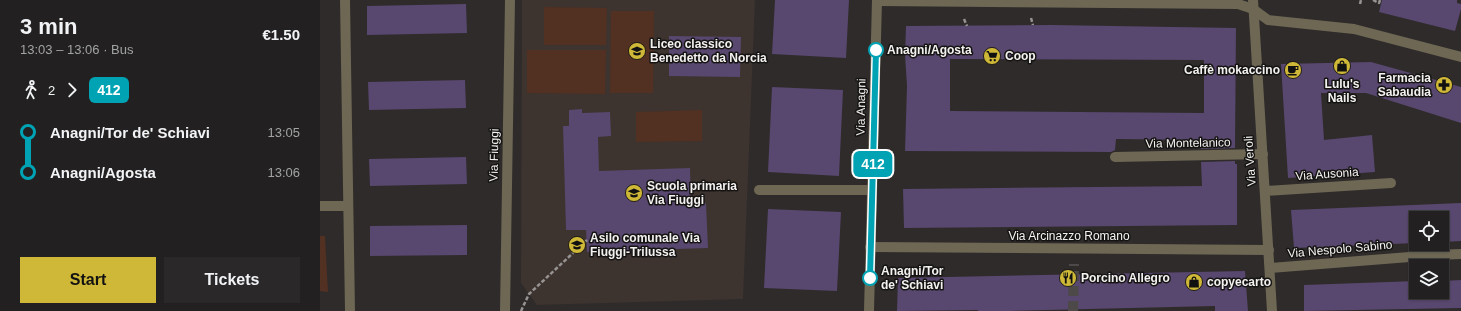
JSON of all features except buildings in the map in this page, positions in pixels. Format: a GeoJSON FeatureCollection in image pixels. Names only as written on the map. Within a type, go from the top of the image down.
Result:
{"type":"FeatureCollection","features":[{"type":"Feature","properties":{"kind":"street"},"geometry":{"type":"LineString","coordinates":[[344,0],[350,311]]}},
{"type":"Feature","properties":{"kind":"street","name":"Via Fiuggi"},"geometry":{"type":"LineString","coordinates":[[505,311],[510,0]]}},
{"type":"Feature","properties":{"kind":"street"},"geometry":{"type":"LineString","coordinates":[[877,1],[1253,5],[1268,20],[1354,30],[1461,57]]}},
{"type":"Feature","properties":{"kind":"street","name":"Via Anagni"},"geometry":{"type":"LineString","coordinates":[[869,311],[877,1]]}},
{"type":"Feature","properties":{"kind":"street","name":"Via Veroli"},"geometry":{"type":"LineString","coordinates":[[1253,5],[1272,311]]}},
{"type":"Feature","properties":{"kind":"street","name":"Via Montelanico"},"geometry":{"type":"LineString","coordinates":[[1115,157],[1262,154]]}},
{"type":"Feature","properties":{"kind":"street","name":"Via Ausonia"},"geometry":{"type":"LineString","coordinates":[[1265,191],[1391,182]]}},
{"type":"Feature","properties":{"kind":"street"},"geometry":{"type":"LineString","coordinates":[[759,190],[872,190]]}},
{"type":"Feature","properties":{"kind":"street"},"geometry":{"type":"LineString","coordinates":[[320,206],[348,206]]}},
{"type":"Feature","properties":{"kind":"street","name":"Via Arcinazzo Romano"},"geometry":{"type":"LineString","coordinates":[[870,247],[1268,250]]}},
{"type":"Feature","properties":{"kind":"street","name":"Via Nespolo Sabino"},"geometry":{"type":"LineString","coordinates":[[1270,268],[1461,254]]}},
{"type":"Feature","properties":{"kind":"path"},"geometry":{"type":"LineString","coordinates":[[1360,4],[1361,0]]}},
{"type":"Feature","properties":{"kind":"path"},"geometry":{"type":"LineString","coordinates":[[1373,0],[1379,3],[1380,0]]}},
{"type":"Feature","properties":{"kind":"path"},"geometry":{"type":"LineString","coordinates":[[1031,18],[1033,26]]}},
{"type":"Feature","properties":{"kind":"path"},"geometry":{"type":"LineString","coordinates":[[964,19],[967,26]]}},
{"type":"Feature","properties":{"kind":"path"},"geometry":{"type":"LineString","coordinates":[[521,311],[529,294],[587,240]]}},
{"type":"Feature","properties":{"kind":"shaded area","name":"Scuola primaria Via Fiuggi"},"geometry":{"type":"Polygon","coordinates":[[[522,0],[755,0],[743,299],[537,305],[521,283],[522,0]]]}},
{"type":"Feature","properties":{"kind":"shaded area"},"geometry":{"type":"Polygon","coordinates":[[[544,7],[607,8],[606,45],[544,45],[544,7]]]}},
{"type":"Feature","properties":{"kind":"shaded area"},"geometry":{"type":"Polygon","coordinates":[[[611,11],[654,11],[653,93],[610,93],[611,11]]]}},
{"type":"Feature","properties":{"kind":"shaded area"},"geometry":{"type":"Polygon","coordinates":[[[527,50],[606,50],[605,94],[527,93],[527,50]]]}},
{"type":"Feature","properties":{"kind":"shaded area"},"geometry":{"type":"Polygon","coordinates":[[[702,110],[702,141],[636,142],[636,112],[702,110]]]}},
{"type":"Feature","properties":{"kind":"shaded area"},"geometry":{"type":"Polygon","coordinates":[[[320,236],[325,236],[328,292],[320,291],[320,236]]]}},
{"type":"Feature","properties":{"kind":"tunnel"},"geometry":{"type":"LineString","coordinates":[[1073,311],[1074,264]]}},
{"type":"Feature","properties":{"kind":"bus line","name":"412"},"geometry":{"type":"LineString","coordinates":[[870,278],[876,50]]}},
{"type":"Feature","properties":{"kind":"place","name":"Anagni/Agosta"},"geometry":{"type":"Point","coordinates":[876,50]}},
{"type":"Feature","properties":{"kind":"place","name":"Liceo classico Benedetto da Norcia"},"geometry":{"type":"Point","coordinates":[637,51]}},
{"type":"Feature","properties":{"kind":"place","name":"Coop"},"geometry":{"type":"Point","coordinates":[992,56]}},
{"type":"Feature","properties":{"kind":"place","name":"Lulu's Nails"},"geometry":{"type":"Point","coordinates":[1342,66]}},
{"type":"Feature","properties":{"kind":"place","name":"Caffè mokaccino"},"geometry":{"type":"Point","coordinates":[1293,70]}},
{"type":"Feature","properties":{"kind":"place","name":"Farmacia Sabaudia"},"geometry":{"type":"Point","coordinates":[1444,85]}},
{"type":"Feature","properties":{"kind":"place","name":"Scuola primaria Via Fiuggi"},"geometry":{"type":"Point","coordinates":[634,193]}},
{"type":"Feature","properties":{"kind":"place","name":"Asilo comunale Via Fiuggi-Trilussa"},"geometry":{"type":"Point","coordinates":[577,245]}},
{"type":"Feature","properties":{"kind":"place","name":"Anagni/Tor de' Schiavi"},"geometry":{"type":"Point","coordinates":[870,278]}},
{"type":"Feature","properties":{"kind":"place","name":"Porcino Allegro"},"geometry":{"type":"Point","coordinates":[1068,278]}},
{"type":"Feature","properties":{"kind":"place","name":"copyecarto"},"geometry":{"type":"Point","coordinates":[1194,282]}}]}
